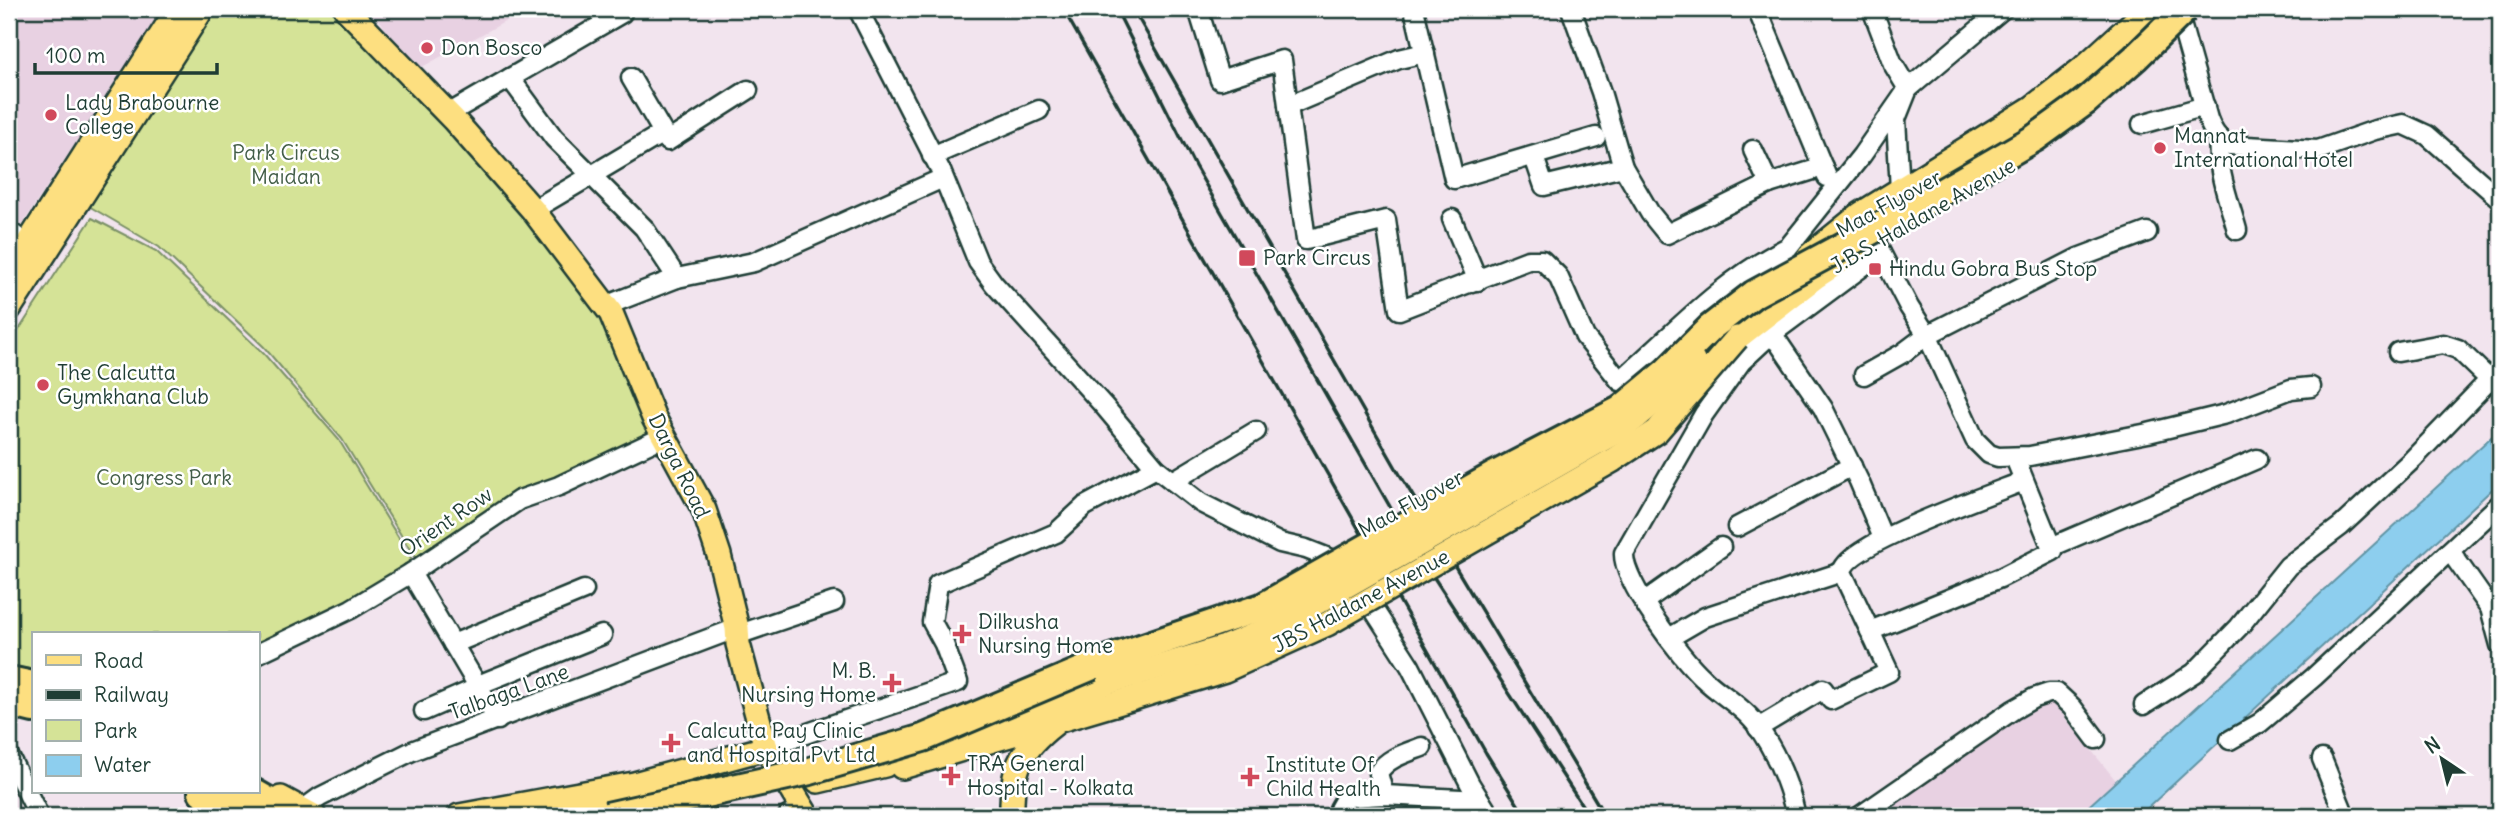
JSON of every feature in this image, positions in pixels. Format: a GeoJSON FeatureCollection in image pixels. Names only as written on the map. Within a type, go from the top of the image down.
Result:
{"type":"FeatureCollection","features":[{"type":"Feature","properties":{"kind":"highway","name":"Maa Flyover"},"geometry":{"type":"LineString","coordinates":[[601,813],[790,762],[936,718],[1114,640],[1263,589],[1494,458],[1570,421],[1617,393],[1700,315],[1728,293],[1980,153],[2035,118],[2092,76],[2161,9]]}},
{"type":"Feature","properties":{"kind":"highway","name":"Maa Flyover"},"geometry":{"type":"LineString","coordinates":[[567,816],[601,813],[810,771],[913,741],[1005,705],[1114,657],[1262,607],[1493,476],[1620,410],[1667,371],[1710,328],[1755,294],[1933,198],[2035,138],[2086,101],[2181,15]]}},
{"type":"Feature","properties":{"kind":"highway"},"geometry":{"type":"LineString","coordinates":[[9,679],[32,682]]}},
{"type":"Feature","properties":{"kind":"highway"},"geometry":{"type":"LineString","coordinates":[[9,689],[32,694]]}},
{"type":"Feature","properties":{"kind":"highway"},"geometry":{"type":"LineString","coordinates":[[9,703],[32,709]]}},
{"type":"Feature","properties":{"kind":"highway"},"geometry":{"type":"LineString","coordinates":[[205,794],[242,816]]}},
{"type":"Feature","properties":{"kind":"highway"},"geometry":{"type":"LineString","coordinates":[[231,794],[269,816]]}},
{"type":"Feature","properties":{"kind":"highway"},"geometry":{"type":"LineString","coordinates":[[258,794],[304,814]]}},
{"type":"Feature","properties":{"kind":"highway"},"geometry":{"type":"LineString","coordinates":[[520,816],[601,813]]}},
{"type":"Feature","properties":{"kind":"main road"},"geometry":{"type":"LineString","coordinates":[[9,273],[18,238],[178,9]]}},
{"type":"Feature","properties":{"kind":"main road"},"geometry":{"type":"LineString","coordinates":[[9,309],[202,9]]}},
{"type":"Feature","properties":{"kind":"main road","name":"Darga Road"},"geometry":{"type":"LineString","coordinates":[[346,9],[448,114],[533,210],[611,313],[654,418],[704,510],[719,555],[766,748],[788,788],[798,814]]}},
{"type":"Feature","properties":{"kind":"main road"},"geometry":{"type":"LineString","coordinates":[[1730,332],[1743,308],[1861,214],[2032,108],[2082,69],[2148,9]]}},
{"type":"Feature","properties":{"kind":"main road","name":"J.B.S. Haldane Avenue"},"geometry":{"type":"LineString","coordinates":[[1112,693],[1274,627],[1501,500],[1640,417],[1730,332],[1817,276],[1877,246],[1916,218],[2020,161],[2054,137],[2092,108],[2181,15],[2202,9]]}},
{"type":"Feature","properties":{"kind":"main road"},"geometry":{"type":"LineString","coordinates":[[885,765],[902,767],[1059,719],[1112,693]]}},
{"type":"Feature","properties":{"kind":"main road"},"geometry":{"type":"LineString","coordinates":[[667,816],[885,765],[903,754],[1112,693]]}},
{"type":"Feature","properties":{"kind":"main road"},"geometry":{"type":"LineString","coordinates":[[9,711],[32,718]]}},
{"type":"Feature","properties":{"kind":"main road"},"geometry":{"type":"LineString","coordinates":[[1012,816],[1012,787],[1021,758],[1059,719]]}},
{"type":"Feature","properties":{"kind":"main road"},"geometry":{"type":"LineString","coordinates":[[459,816],[634,784],[766,748]]}},
{"type":"Feature","properties":{"kind":"main road"},"geometry":{"type":"LineString","coordinates":[[259,785],[304,814]]}},
{"type":"Feature","properties":{"kind":"main road"},"geometry":{"type":"LineString","coordinates":[[189,794],[226,816]]}},
{"type":"Feature","properties":{"kind":"street"},"geometry":{"type":"LineString","coordinates":[[858,9],[943,178],[976,258],[993,284],[1104,406],[1156,468],[1201,503],[1280,543],[1306,549],[1347,565],[1371,609],[1410,666],[1490,816]]}},
{"type":"Feature","properties":{"kind":"street"},"geometry":{"type":"LineString","coordinates":[[1198,9],[1220,80],[1282,60],[1306,240],[1386,220],[1399,310],[1528,260],[1542,260],[1558,276],[1585,337],[1620,380],[1721,288],[1758,262],[1788,247]]}},
{"type":"Feature","properties":{"kind":"street"},"geometry":{"type":"LineString","coordinates":[[1414,9],[1454,179],[1596,137]]}},
{"type":"Feature","properties":{"kind":"street"},"geometry":{"type":"LineString","coordinates":[[1571,9],[1601,92],[1623,167],[1650,213],[1667,234],[1769,184],[1823,167]]}},
{"type":"Feature","properties":{"kind":"street"},"geometry":{"type":"LineString","coordinates":[[1757,9],[1833,191]]}},
{"type":"Feature","properties":{"kind":"street"},"geometry":{"type":"LineString","coordinates":[[1872,9],[1893,64],[1908,89]]}},
{"type":"Feature","properties":{"kind":"street"},"geometry":{"type":"LineString","coordinates":[[1743,308],[1760,281],[1862,155],[1908,89],[2003,9]]}},
{"type":"Feature","properties":{"kind":"street"},"geometry":{"type":"LineString","coordinates":[[448,114],[622,13]]}},
{"type":"Feature","properties":{"kind":"street"},"geometry":{"type":"LineString","coordinates":[[2181,15],[2204,106],[2213,132],[2219,139],[2230,145],[2318,150],[2375,130],[2403,124],[2427,135],[2497,190]]}},
{"type":"Feature","properties":{"kind":"street"},"geometry":{"type":"LineString","coordinates":[[1288,106],[1399,59],[1425,53]]}},
{"type":"Feature","properties":{"kind":"street"},"geometry":{"type":"LineString","coordinates":[[510,78],[554,138],[643,228],[677,278]]}},
{"type":"Feature","properties":{"kind":"street"},"geometry":{"type":"LineString","coordinates":[[631,78],[668,141],[748,90]]}},
{"type":"Feature","properties":{"kind":"street"},"geometry":{"type":"LineString","coordinates":[[1908,89],[1896,119],[1900,190],[1916,218]]}},
{"type":"Feature","properties":{"kind":"street"},"geometry":{"type":"LineString","coordinates":[[2142,124],[2204,106]]}},
{"type":"Feature","properties":{"kind":"street"},"geometry":{"type":"LineString","coordinates":[[932,156],[1039,110]]}},
{"type":"Feature","properties":{"kind":"street"},"geometry":{"type":"LineString","coordinates":[[533,210],[656,137]]}},
{"type":"Feature","properties":{"kind":"street"},"geometry":{"type":"LineString","coordinates":[[2219,139],[2218,152],[2237,230]]}},
{"type":"Feature","properties":{"kind":"street"},"geometry":{"type":"LineString","coordinates":[[1753,150],[1769,184]]}},
{"type":"Feature","properties":{"kind":"street"},"geometry":{"type":"LineString","coordinates":[[1534,156],[1544,186],[1623,167]]}},
{"type":"Feature","properties":{"kind":"street"},"geometry":{"type":"LineString","coordinates":[[606,306],[677,278],[754,262],[943,178]]}},
{"type":"Feature","properties":{"kind":"street"},"geometry":{"type":"LineString","coordinates":[[1861,214],[1909,307],[1927,335],[1975,440],[1989,454],[2015,458],[2042,454],[2201,421],[2291,389],[2311,387]]}},
{"type":"Feature","properties":{"kind":"street"},"geometry":{"type":"LineString","coordinates":[[1452,219],[1478,281]]}},
{"type":"Feature","properties":{"kind":"street"},"geometry":{"type":"LineString","coordinates":[[1864,375],[1903,353],[1927,335],[2078,258],[2147,232]]}},
{"type":"Feature","properties":{"kind":"street"},"geometry":{"type":"LineString","coordinates":[[1796,816],[1790,790],[1758,728],[1739,706],[1701,677],[1670,638],[1627,571],[1623,562],[1624,553],[1704,414],[1741,362],[1877,246]]}},
{"type":"Feature","properties":{"kind":"street"},"geometry":{"type":"LineString","coordinates":[[1769,336],[1778,342],[1812,390],[1833,427],[1882,538]]}},
{"type":"Feature","properties":{"kind":"street"},"geometry":{"type":"LineString","coordinates":[[2144,705],[2194,673],[2239,627],[2288,566],[2341,526],[2413,459],[2495,374],[2458,349],[2443,344],[2398,352]]}},
{"type":"Feature","properties":{"kind":"street"},"geometry":{"type":"LineString","coordinates":[[1173,481],[1256,430]]}},
{"type":"Feature","properties":{"kind":"street","name":"Orient Row"},"geometry":{"type":"LineString","coordinates":[[259,653],[351,609],[411,573],[519,500],[559,486],[665,436]]}},
{"type":"Feature","properties":{"kind":"street"},"geometry":{"type":"LineString","coordinates":[[1870,631],[2000,578],[2053,551],[2015,458]]}},
{"type":"Feature","properties":{"kind":"street"},"geometry":{"type":"LineString","coordinates":[[2051,547],[2257,459]]}},
{"type":"Feature","properties":{"kind":"street"},"geometry":{"type":"LineString","coordinates":[[1737,527],[1852,467]]}},
{"type":"Feature","properties":{"kind":"street"},"geometry":{"type":"LineString","coordinates":[[766,748],[958,682],[944,644],[932,622],[938,584],[1056,533],[1086,506],[1156,468]]}},
{"type":"Feature","properties":{"kind":"street"},"geometry":{"type":"LineString","coordinates":[[1758,728],[1823,689],[1831,700],[1889,672],[1843,572],[1843,566],[1849,559],[1882,538],[2024,481]]}},
{"type":"Feature","properties":{"kind":"street"},"geometry":{"type":"LineString","coordinates":[[2230,740],[2260,723],[2305,685],[2500,504]]}},
{"type":"Feature","properties":{"kind":"street"},"geometry":{"type":"LineString","coordinates":[[1645,601],[1721,547]]}},
{"type":"Feature","properties":{"kind":"street"},"geometry":{"type":"LineString","coordinates":[[2450,551],[2495,604],[2500,645]]}},
{"type":"Feature","properties":{"kind":"street"},"geometry":{"type":"LineString","coordinates":[[1670,638],[1705,617],[1843,572]]}},
{"type":"Feature","properties":{"kind":"street"},"geometry":{"type":"LineString","coordinates":[[411,573],[499,720]]}},
{"type":"Feature","properties":{"kind":"street"},"geometry":{"type":"LineString","coordinates":[[453,644],[584,590]]}},
{"type":"Feature","properties":{"kind":"street","name":"Talbaga Lane"},"geometry":{"type":"LineString","coordinates":[[304,814],[320,797],[412,751],[737,632],[834,602]]}},
{"type":"Feature","properties":{"kind":"street"},"geometry":{"type":"LineString","coordinates":[[424,711],[602,635]]}},
{"type":"Feature","properties":{"kind":"street"},"geometry":{"type":"LineString","coordinates":[[1860,816],[2013,710],[2049,693],[2057,693],[2072,707],[2096,739]]}},
{"type":"Feature","properties":{"kind":"street"},"geometry":{"type":"LineString","coordinates":[[1384,795],[1378,773],[1382,766],[1422,747]]}},
{"type":"Feature","properties":{"kind":"street"},"geometry":{"type":"LineString","coordinates":[[9,756],[39,816]]}},
{"type":"Feature","properties":{"kind":"street"},"geometry":{"type":"LineString","coordinates":[[2322,759],[2345,816]]}},
{"type":"Feature","properties":{"kind":"street"},"geometry":{"type":"LineString","coordinates":[[1341,816],[1339,809],[1349,797],[1384,795],[1480,800]]}},
{"type":"Feature","properties":{"kind":"shaded area","name":"Lady Brabourne College"},"geometry":{"type":"Polygon","coordinates":[[[9,9],[163,9],[21,226],[9,220],[9,9]]]}},
{"type":"Feature","properties":{"kind":"shaded area","name":"Don Bosco"},"geometry":{"type":"Polygon","coordinates":[[[364,9],[528,9],[411,73],[381,22],[364,9]]]}},
{"type":"Feature","properties":{"kind":"shaded area"},"geometry":{"type":"Polygon","coordinates":[[[2051,701],[2145,816],[1870,816],[2008,713],[2051,701]]]}},
{"type":"Feature","properties":{"kind":"green space","name":"Park Circus Maidan"},"geometry":{"type":"Polygon","coordinates":[[[209,9],[335,9],[352,19],[537,216],[605,316],[655,435],[417,561],[342,439],[264,347],[159,247],[87,205],[209,9]]]}},
{"type":"Feature","properties":{"kind":"green space","name":"Congress Park"},"geometry":{"type":"Polygon","coordinates":[[[92,218],[156,251],[264,354],[339,440],[414,563],[366,594],[259,644],[259,632],[32,632],[32,670],[9,665],[9,345],[92,218]]]}},
{"type":"Feature","properties":{"kind":"water"},"geometry":{"type":"Polygon","coordinates":[[[2500,429],[2500,482],[2139,816],[2078,816],[2500,429]]]}},
{"type":"Feature","properties":{"kind":"railway"},"geometry":{"type":"LineString","coordinates":[[1063,9],[1486,753],[1525,816]]}},
{"type":"Feature","properties":{"kind":"railway"},"geometry":{"type":"LineString","coordinates":[[1116,9],[1195,166],[1405,533],[1589,816]]}},
{"type":"Feature","properties":{"kind":"railway"},"geometry":{"type":"LineString","coordinates":[[1133,9],[1396,468],[1605,816]]}},
{"type":"Feature","properties":{"kind":"place","name":"Don Bosco"},"geometry":{"type":"Point","coordinates":[427,48]}},
{"type":"Feature","properties":{"kind":"place","name":"Lady Brabourne College"},"geometry":{"type":"Point","coordinates":[51,115]}},
{"type":"Feature","properties":{"kind":"place","name":"Mannat International Hotel"},"geometry":{"type":"Point","coordinates":[2160,148]}},
{"type":"Feature","properties":{"kind":"place","name":"Park Circus"},"geometry":{"type":"Point","coordinates":[1247,258]}},
{"type":"Feature","properties":{"kind":"place","name":"Hindu Gobra Bus Stop"},"geometry":{"type":"Point","coordinates":[1875,269]}},
{"type":"Feature","properties":{"kind":"place","name":"The Calcutta Gymkhana Club"},"geometry":{"type":"Point","coordinates":[43,385]}},
{"type":"Feature","properties":{"kind":"place","name":"Dilkusha Nursing Home"},"geometry":{"type":"Point","coordinates":[962,634]}},
{"type":"Feature","properties":{"kind":"place","name":"M. B. Nursing Home"},"geometry":{"type":"Point","coordinates":[892,683]}},
{"type":"Feature","properties":{"kind":"place","name":"Calcutta Pay Clinic and Hospital Pvt Ltd"},"geometry":{"type":"Point","coordinates":[671,743]}},
{"type":"Feature","properties":{"kind":"place","name":"TRA General Hospital - Kolkata"},"geometry":{"type":"Point","coordinates":[951,776]}},
{"type":"Feature","properties":{"kind":"place","name":"Institute Of Child Health"},"geometry":{"type":"Point","coordinates":[1250,777]}}]}
